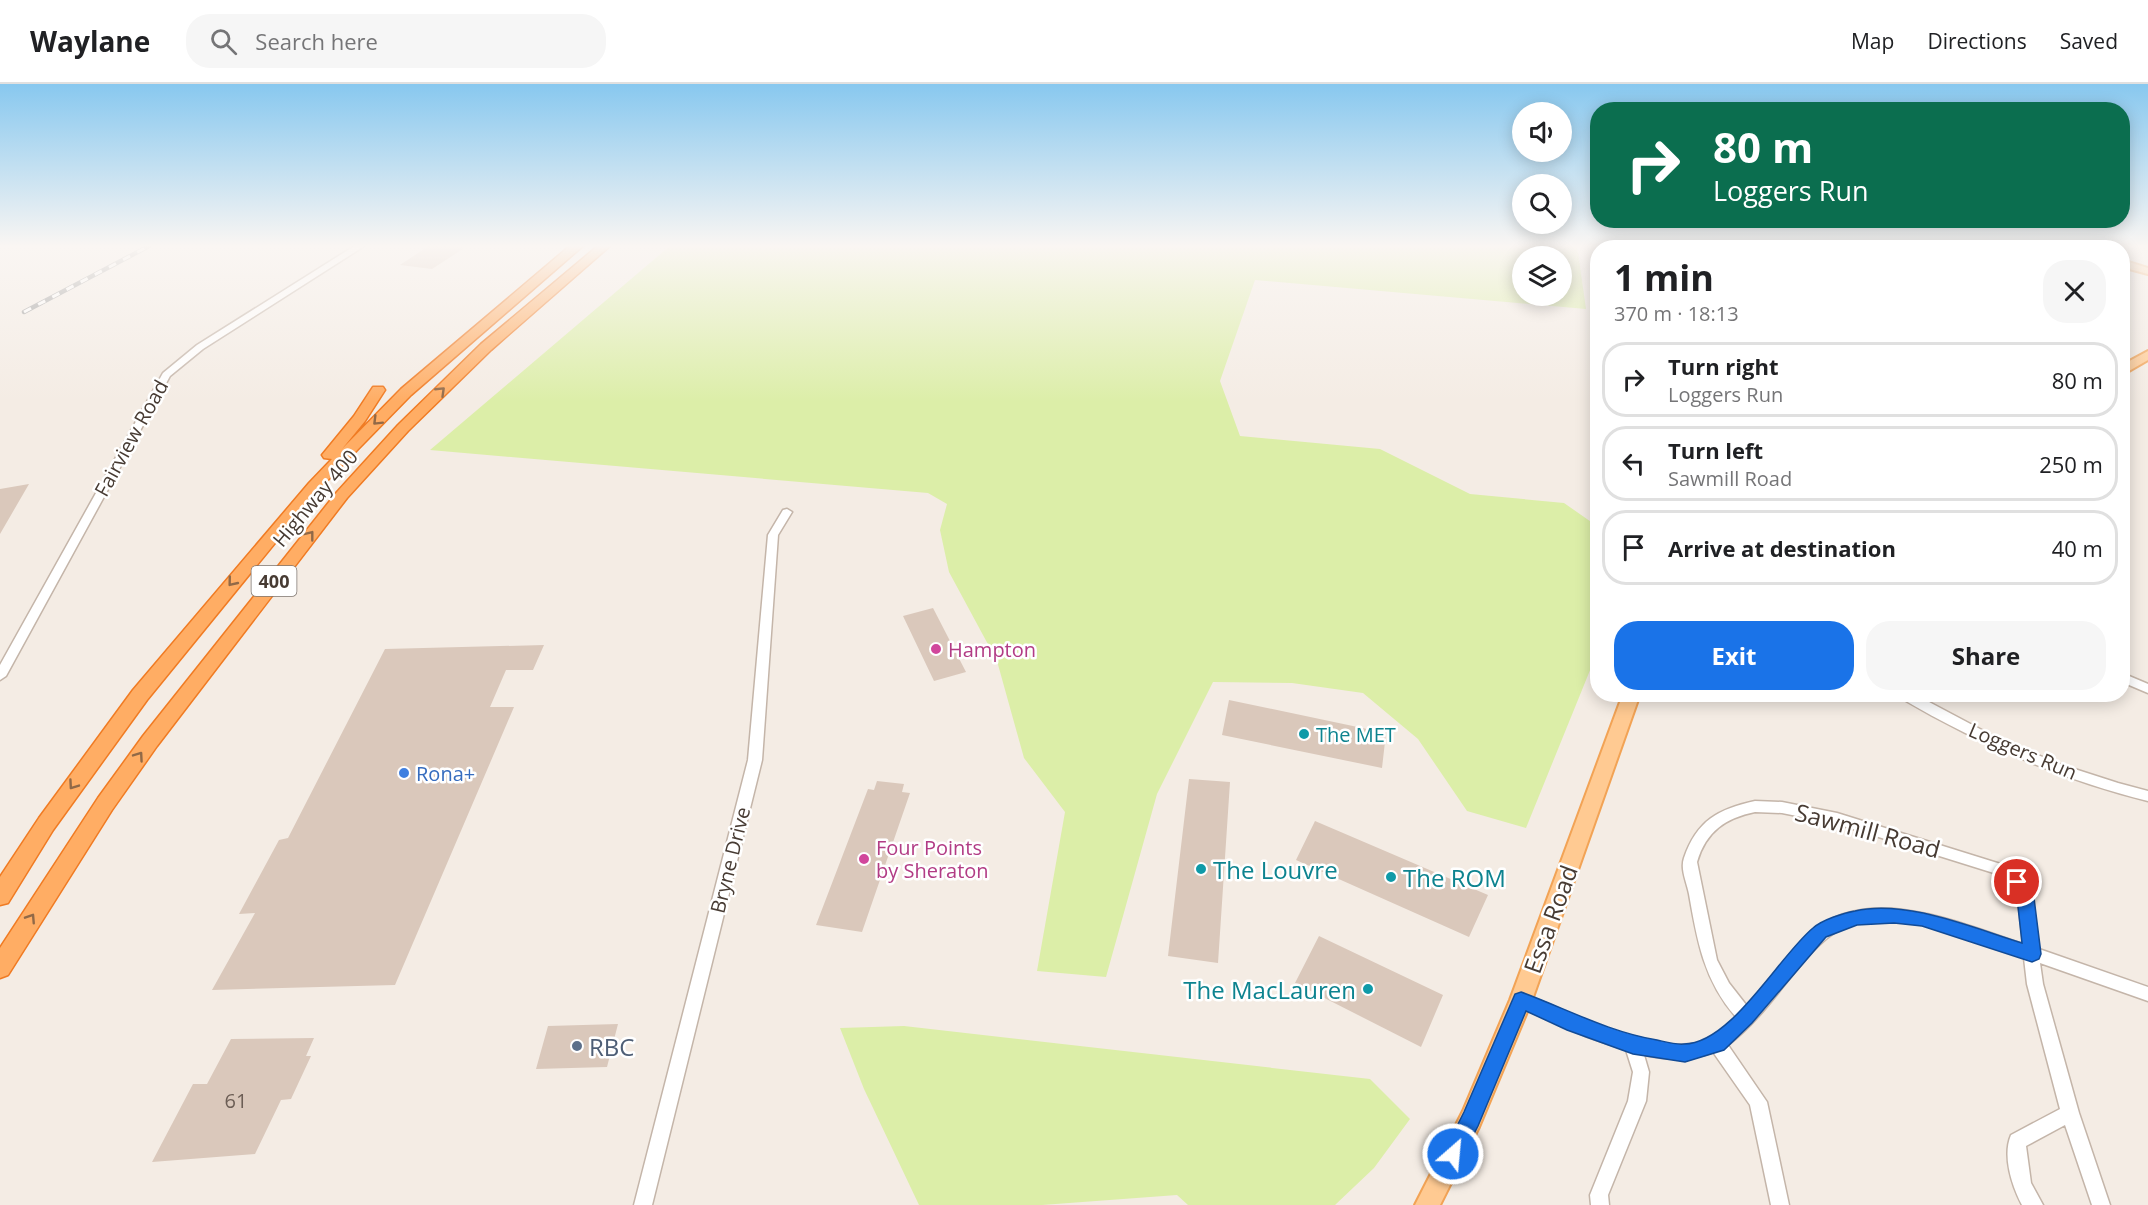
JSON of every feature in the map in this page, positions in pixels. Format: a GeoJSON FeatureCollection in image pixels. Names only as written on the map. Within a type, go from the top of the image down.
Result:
{"type":"FeatureCollection","features":[{"type":"Feature","properties":{"kind":"highway","name":"Highway 400"},"geometry":{"type":"LineString","coordinates":[[0,896],[45,824],[94,754],[140,694],[273,532],[314,486],[406,392],[516,297]]}},
{"type":"Feature","properties":{"kind":"highway","name":"Highway 400"},"geometry":{"type":"LineString","coordinates":[[0,968],[105,804],[150,741],[342,495],[403,428],[486,347],[544,297]]}},
{"type":"Feature","properties":{"kind":"highway"},"geometry":{"type":"LineString","coordinates":[[273,532],[294,497],[360,418],[378,390]]}},
{"type":"Feature","properties":{"kind":"main road"},"geometry":{"type":"LineString","coordinates":[[2130,366],[2148,355]]}},
{"type":"Feature","properties":{"kind":"main road","name":"Essa Road"},"geometry":{"type":"LineString","coordinates":[[1427,1205],[1471,1119],[1521,1000],[1629,702]]}},
{"type":"Feature","properties":{"kind":"street","name":"Fairview Road"},"geometry":{"type":"LineString","coordinates":[[0,676],[166,375],[200,347],[279,297]]}},
{"type":"Feature","properties":{"kind":"street","name":"Bryne Drive"},"geometry":{"type":"LineString","coordinates":[[643,1205],[755,760],[773,535],[787,512]]}},
{"type":"Feature","properties":{"kind":"street"},"geometry":{"type":"LineString","coordinates":[[2130,681],[2148,689]]}},
{"type":"Feature","properties":{"kind":"street","name":"Loggers Run"},"geometry":{"type":"LineString","coordinates":[[1919,702],[2019,753],[2111,788],[2148,796]]}},
{"type":"Feature","properties":{"kind":"street","name":"Sawmill Road"},"geometry":{"type":"LineString","coordinates":[[1746,1017],[1731,1002],[1716,979],[1706,956],[1690,861],[1703,831],[1723,816],[1746,808],[1772,806],[1808,809],[2002,870],[2017,882],[2025,898],[2035,984],[2070,1113],[2101,1205]]}},
{"type":"Feature","properties":{"kind":"street"},"geometry":{"type":"LineString","coordinates":[[1521,1000],[1573,1024],[1633,1045],[1685,1053],[1717,1044],[1746,1017],[1820,932],[1856,918],[1894,916],[1922,919],[2148,994]]}},
{"type":"Feature","properties":{"kind":"street"},"geometry":{"type":"LineString","coordinates":[[1717,1044],[1758,1102],[1780,1205]]}},
{"type":"Feature","properties":{"kind":"street"},"geometry":{"type":"LineString","coordinates":[[1600,1205],[1599,1195],[1637,1101],[1641,1072],[1633,1045]]}},
{"type":"Feature","properties":{"kind":"street"},"geometry":{"type":"LineString","coordinates":[[2034,1205],[2029,1200],[2017,1169],[2017,1141],[2070,1113]]}},
{"type":"Feature","properties":{"kind":"green space"},"geometry":{"type":"Polygon","coordinates":[[[609,297],[1249,297],[1220,381],[1240,436],[1380,449],[1470,494],[1564,503],[1590,521],[1590,670],[1526,828],[1467,811],[1418,739],[1363,693],[1292,683],[1213,682],[1157,794],[1106,977],[1037,971],[1065,812],[1024,758],[997,661],[949,572],[940,530],[947,504],[928,493],[430,450],[609,297]]]}},
{"type":"Feature","properties":{"kind":"green space"},"geometry":{"type":"Polygon","coordinates":[[[1453,297],[1512,297],[1512,303],[1453,297]]]}},
{"type":"Feature","properties":{"kind":"green space"},"geometry":{"type":"Polygon","coordinates":[[[1572,297],[1584,297],[1586,309],[1552,306],[1572,306],[1572,297]]]}},
{"type":"Feature","properties":{"kind":"green space"},"geometry":{"type":"Polygon","coordinates":[[[904,1026],[1370,1079],[1410,1119],[1374,1168],[1335,1205],[1188,1205],[1177,1195],[1042,1205],[919,1205],[864,1089],[840,1028],[904,1026]]]}},
{"type":"Feature","properties":{"kind":"building"},"geometry":{"type":"Polygon","coordinates":[[[29,484],[0,534],[0,489],[29,484]]]}},
{"type":"Feature","properties":{"kind":"building","name":"Hampton"},"geometry":{"type":"Polygon","coordinates":[[[933,608],[966,672],[934,681],[903,616],[933,608]]]}},
{"type":"Feature","properties":{"kind":"building","name":"Rona+"},"geometry":{"type":"Polygon","coordinates":[[[544,645],[533,670],[506,670],[490,707],[514,707],[395,985],[212,990],[255,913],[239,914],[279,840],[288,838],[385,649],[544,645]]]}},
{"type":"Feature","properties":{"kind":"building","name":"The MET"},"geometry":{"type":"Polygon","coordinates":[[[1229,700],[1386,733],[1382,768],[1222,735],[1229,700]]]}},
{"type":"Feature","properties":{"kind":"building","name":"The Louvre"},"geometry":{"type":"Polygon","coordinates":[[[1189,779],[1230,782],[1218,963],[1168,956],[1189,779]]]}},
{"type":"Feature","properties":{"kind":"building","name":"Four Points by Sheraton"},"geometry":{"type":"Polygon","coordinates":[[[877,781],[904,784],[902,792],[910,793],[862,932],[816,925],[868,789],[874,790],[877,781]]]}},
{"type":"Feature","properties":{"kind":"building","name":"The ROM"},"geometry":{"type":"Polygon","coordinates":[[[1315,821],[1488,895],[1469,937],[1296,860],[1315,821]]]}},
{"type":"Feature","properties":{"kind":"building","name":"The MacLauren"},"geometry":{"type":"Polygon","coordinates":[[[1319,936],[1443,995],[1421,1047],[1295,983],[1319,936]]]}},
{"type":"Feature","properties":{"kind":"building","name":"RBC"},"geometry":{"type":"Polygon","coordinates":[[[618,1024],[607,1067],[536,1069],[548,1026],[618,1024]]]}},
{"type":"Feature","properties":{"kind":"building"},"geometry":{"type":"Polygon","coordinates":[[[314,1038],[306,1056],[311,1056],[291,1099],[281,1100],[255,1154],[152,1162],[193,1084],[207,1084],[231,1039],[314,1038]]]}},
{"type":"Feature","properties":{"kind":"railway"},"geometry":{"type":"LineString","coordinates":[[24,312],[52,297]]}},
{"type":"Feature","properties":{"kind":"place","name":"Hampton"},"geometry":{"type":"Point","coordinates":[936,649]}},
{"type":"Feature","properties":{"kind":"place","name":"The MET"},"geometry":{"type":"Point","coordinates":[1304,734]}},
{"type":"Feature","properties":{"kind":"place","name":"Rona+"},"geometry":{"type":"Point","coordinates":[404,773]}},
{"type":"Feature","properties":{"kind":"place","name":"Four Points by Sheraton"},"geometry":{"type":"Point","coordinates":[864,859]}},
{"type":"Feature","properties":{"kind":"place","name":"The Louvre"},"geometry":{"type":"Point","coordinates":[1201,869]}},
{"type":"Feature","properties":{"kind":"place","name":"The ROM"},"geometry":{"type":"Point","coordinates":[1391,877]}},
{"type":"Feature","properties":{"kind":"place","name":"The MacLauren"},"geometry":{"type":"Point","coordinates":[1368,989]}},
{"type":"Feature","properties":{"kind":"place","name":"RBC"},"geometry":{"type":"Point","coordinates":[577,1046]}},
{"type":"Feature","properties":{"kind":"route"},"geometry":{"type":"LineString","coordinates":[[1453,1154],[1471,1119],[1521,1000],[1573,1024],[1633,1045],[1685,1053],[1717,1044],[1746,1017],[1820,932],[1856,918],[1894,916],[1922,919],[2032,954],[2025,898],[2017,882]]}}]}
